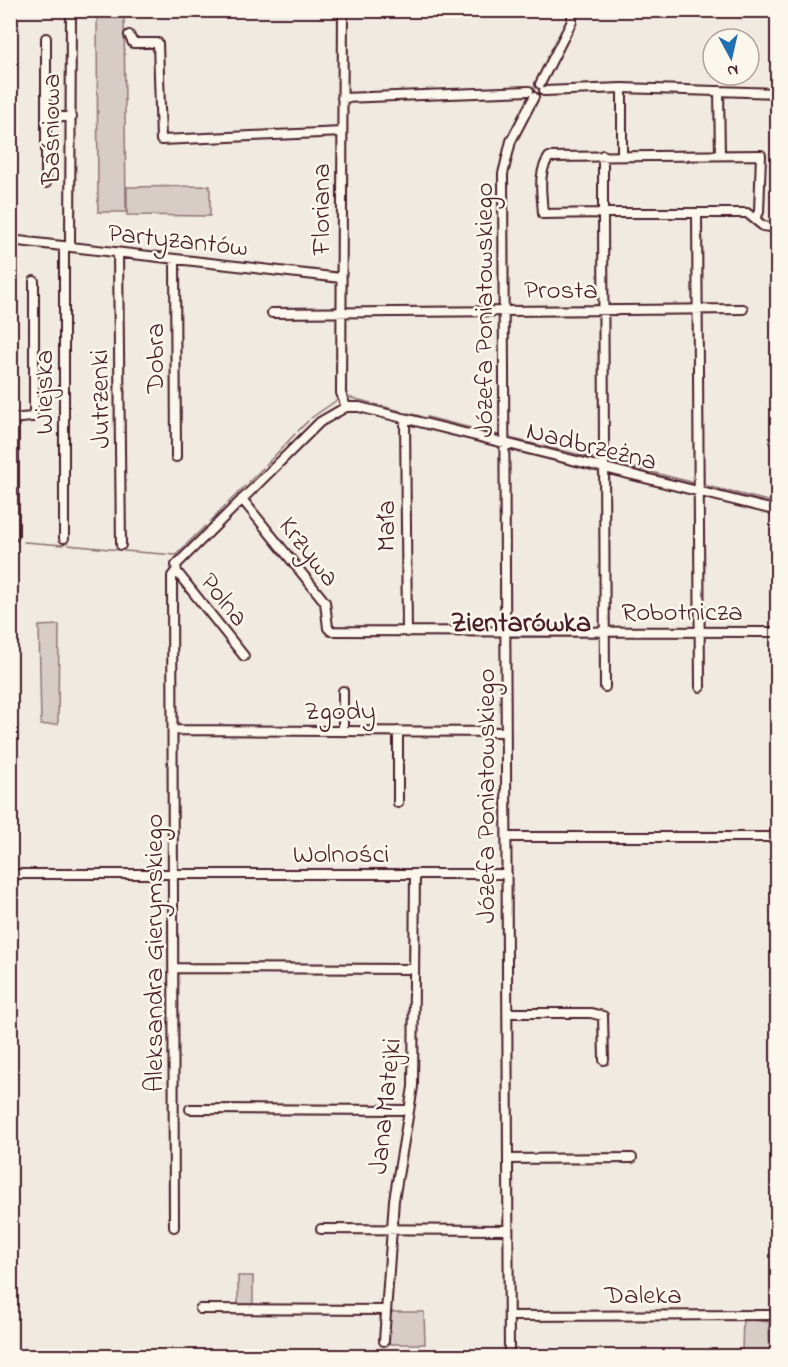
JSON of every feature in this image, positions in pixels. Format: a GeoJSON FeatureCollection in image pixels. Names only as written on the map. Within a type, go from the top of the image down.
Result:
{"type":"FeatureCollection","features":[{"type":"Feature","properties":{"kind":"street","name":"Baśniowa"},"geometry":{"type":"LineString","coordinates":[[67,247],[72,117],[71,10]]}},
{"type":"Feature","properties":{"kind":"street","name":"Floriana"},"geometry":{"type":"LineString","coordinates":[[343,10],[341,278],[343,400]]}},
{"type":"Feature","properties":{"kind":"street"},"geometry":{"type":"LineString","coordinates":[[342,98],[532,94],[541,97],[542,88],[572,21],[573,10]]}},
{"type":"Feature","properties":{"kind":"street"},"geometry":{"type":"LineString","coordinates":[[129,35],[133,43],[158,43],[160,140],[342,132]]}},
{"type":"Feature","properties":{"kind":"street"},"geometry":{"type":"LineString","coordinates":[[46,38],[46,183]]}},
{"type":"Feature","properties":{"kind":"street"},"geometry":{"type":"LineString","coordinates":[[532,94],[533,84],[542,88],[777,93]]}},
{"type":"Feature","properties":{"kind":"street"},"geometry":{"type":"LineString","coordinates":[[622,88],[622,155]]}},
{"type":"Feature","properties":{"kind":"street"},"geometry":{"type":"LineString","coordinates":[[719,91],[720,155]]}},
{"type":"Feature","properties":{"kind":"street","name":"Józefa Poniatowskiego"},"geometry":{"type":"LineString","coordinates":[[509,1356],[504,163],[532,94]]}},
{"type":"Feature","properties":{"kind":"street"},"geometry":{"type":"LineString","coordinates":[[46,117],[72,117]]}},
{"type":"Feature","properties":{"kind":"street"},"geometry":{"type":"LineString","coordinates":[[755,219],[759,214],[761,155],[549,157],[541,175],[543,214],[747,213],[764,227],[777,228]]}},
{"type":"Feature","properties":{"kind":"street"},"geometry":{"type":"LineString","coordinates":[[603,156],[606,687]]}},
{"type":"Feature","properties":{"kind":"street"},"geometry":{"type":"LineString","coordinates":[[697,213],[700,687]]}},
{"type":"Feature","properties":{"kind":"street","name":"Partyzantów"},"geometry":{"type":"LineString","coordinates":[[10,240],[341,278]]}},
{"type":"Feature","properties":{"kind":"street","name":"Wiejska"},"geometry":{"type":"LineString","coordinates":[[64,538],[67,247]]}},
{"type":"Feature","properties":{"kind":"street","name":"Jutrzenki"},"geometry":{"type":"LineString","coordinates":[[118,253],[121,545]]}},
{"type":"Feature","properties":{"kind":"street","name":"Dobra"},"geometry":{"type":"LineString","coordinates":[[175,260],[176,457]]}},
{"type":"Feature","properties":{"kind":"street"},"geometry":{"type":"LineString","coordinates":[[14,534],[12,418],[32,417],[33,412],[34,281]]}},
{"type":"Feature","properties":{"kind":"street","name":"Prosta"},"geometry":{"type":"LineString","coordinates":[[272,313],[743,309]]}},
{"type":"Feature","properties":{"kind":"street"},"geometry":{"type":"LineString","coordinates":[[176,569],[242,499],[343,400]]}},
{"type":"Feature","properties":{"kind":"street","name":"Nadbrzeżna"},"geometry":{"type":"LineString","coordinates":[[343,400],[405,420],[777,511]]}},
{"type":"Feature","properties":{"kind":"street","name":"Mała"},"geometry":{"type":"LineString","coordinates":[[405,420],[407,632]]}},
{"type":"Feature","properties":{"kind":"street","name":"Krzywa"},"geometry":{"type":"LineString","coordinates":[[242,499],[326,602],[328,627],[334,631]]}},
{"type":"Feature","properties":{"kind":"street","name":"Polna"},"geometry":{"type":"LineString","coordinates":[[176,569],[244,656]]}},
{"type":"Feature","properties":{"kind":"street","name":"Aleksandra Gierymskiego"},"geometry":{"type":"LineString","coordinates":[[174,1227],[176,968],[172,576],[176,569]]}},
{"type":"Feature","properties":{"kind":"street","name":"Robotnicza"},"geometry":{"type":"LineString","coordinates":[[334,631],[777,632]]}},
{"type":"Feature","properties":{"kind":"street"},"geometry":{"type":"LineString","coordinates":[[343,691],[343,731]]}},
{"type":"Feature","properties":{"kind":"street","name":"Zgody"},"geometry":{"type":"LineString","coordinates":[[174,730],[506,732]]}},
{"type":"Feature","properties":{"kind":"street"},"geometry":{"type":"LineString","coordinates":[[398,731],[398,803]]}},
{"type":"Feature","properties":{"kind":"street"},"geometry":{"type":"LineString","coordinates":[[507,837],[777,837]]}},
{"type":"Feature","properties":{"kind":"street","name":"Wolności"},"geometry":{"type":"LineString","coordinates":[[10,874],[507,874]]}},
{"type":"Feature","properties":{"kind":"street","name":"Jana Matejki"},"geometry":{"type":"LineString","coordinates":[[384,1341],[392,1229],[413,1080],[415,874]]}},
{"type":"Feature","properties":{"kind":"street"},"geometry":{"type":"LineString","coordinates":[[176,968],[414,969]]}},
{"type":"Feature","properties":{"kind":"street"},"geometry":{"type":"LineString","coordinates":[[507,1013],[591,1012],[603,1016],[604,1060]]}},
{"type":"Feature","properties":{"kind":"street"},"geometry":{"type":"LineString","coordinates":[[190,1109],[409,1110]]}},
{"type":"Feature","properties":{"kind":"street"},"geometry":{"type":"LineString","coordinates":[[508,1159],[632,1158]]}},
{"type":"Feature","properties":{"kind":"street"},"geometry":{"type":"LineString","coordinates":[[321,1229],[508,1230]]}},
{"type":"Feature","properties":{"kind":"street"},"geometry":{"type":"LineString","coordinates":[[200,1309],[386,1311]]}},
{"type":"Feature","properties":{"kind":"street","name":"Daleka"},"geometry":{"type":"LineString","coordinates":[[509,1316],[777,1315]]}},
{"type":"Feature","properties":{"kind":"shaded area"},"geometry":{"type":"Polygon","coordinates":[[[97,11],[124,11],[126,212],[98,212],[97,11]]]}},
{"type":"Feature","properties":{"kind":"shaded area"},"geometry":{"type":"Polygon","coordinates":[[[210,186],[210,216],[127,215],[127,187],[210,186]]]}},
{"type":"Feature","properties":{"kind":"shaded area"},"geometry":{"type":"Polygon","coordinates":[[[59,625],[58,724],[41,725],[39,626],[59,625]]]}},
{"type":"Feature","properties":{"kind":"shaded area"},"geometry":{"type":"Polygon","coordinates":[[[238,1276],[253,1276],[253,1306],[238,1305],[238,1276]]]}},
{"type":"Feature","properties":{"kind":"shaded area"},"geometry":{"type":"Polygon","coordinates":[[[390,1312],[424,1312],[425,1344],[389,1344],[390,1312]]]}},
{"type":"Feature","properties":{"kind":"shaded area"},"geometry":{"type":"Polygon","coordinates":[[[743,1319],[769,1322],[770,1356],[720,1356],[720,1350],[742,1350],[743,1319]]]}},
{"type":"Feature","properties":{"kind":"waterway"},"geometry":{"type":"LineString","coordinates":[[344,396],[371,403]]}},
{"type":"Feature","properties":{"kind":"waterway"},"geometry":{"type":"LineString","coordinates":[[311,418],[340,398]]}},
{"type":"Feature","properties":{"kind":"waterway"},"geometry":{"type":"LineString","coordinates":[[374,404],[378,405]]}},
{"type":"Feature","properties":{"kind":"waterway"},"geometry":{"type":"LineString","coordinates":[[382,406],[400,411]]}},
{"type":"Feature","properties":{"kind":"waterway"},"geometry":{"type":"LineString","coordinates":[[408,413],[420,416]]}},
{"type":"Feature","properties":{"kind":"waterway"},"geometry":{"type":"LineString","coordinates":[[427,417],[499,435]]}},
{"type":"Feature","properties":{"kind":"waterway"},"geometry":{"type":"LineString","coordinates":[[298,431],[308,421]]}},
{"type":"Feature","properties":{"kind":"waterway"},"geometry":{"type":"LineString","coordinates":[[266,465],[295,434]]}},
{"type":"Feature","properties":{"kind":"waterway"},"geometry":{"type":"LineString","coordinates":[[509,438],[602,460]]}},
{"type":"Feature","properties":{"kind":"waterway"},"geometry":{"type":"LineString","coordinates":[[608,461],[631,467]]}},
{"type":"Feature","properties":{"kind":"waterway"},"geometry":{"type":"LineString","coordinates":[[249,482],[263,468]]}},
{"type":"Feature","properties":{"kind":"waterway"},"geometry":{"type":"LineString","coordinates":[[635,468],[695,483]]}},
{"type":"Feature","properties":{"kind":"waterway"},"geometry":{"type":"LineString","coordinates":[[703,485],[776,503]]}},
{"type":"Feature","properties":{"kind":"waterway"},"geometry":{"type":"LineString","coordinates":[[228,503],[245,486]]}},
{"type":"Feature","properties":{"kind":"waterway"},"geometry":{"type":"LineString","coordinates":[[210,522],[225,506]]}},
{"type":"Feature","properties":{"kind":"waterway"},"geometry":{"type":"LineString","coordinates":[[124,551],[176,555],[205,526]]}},
{"type":"Feature","properties":{"kind":"waterway"},"geometry":{"type":"LineString","coordinates":[[10,541],[18,541]]}},
{"type":"Feature","properties":{"kind":"waterway"},"geometry":{"type":"LineString","coordinates":[[24,542],[63,545]]}},
{"type":"Feature","properties":{"kind":"waterway"},"geometry":{"type":"LineString","coordinates":[[68,545],[119,550]]}},
{"type":"Feature","properties":{"kind":"district","name":"Zientarówka"},"geometry":{"type":"Point","coordinates":[521,621]}}]}
